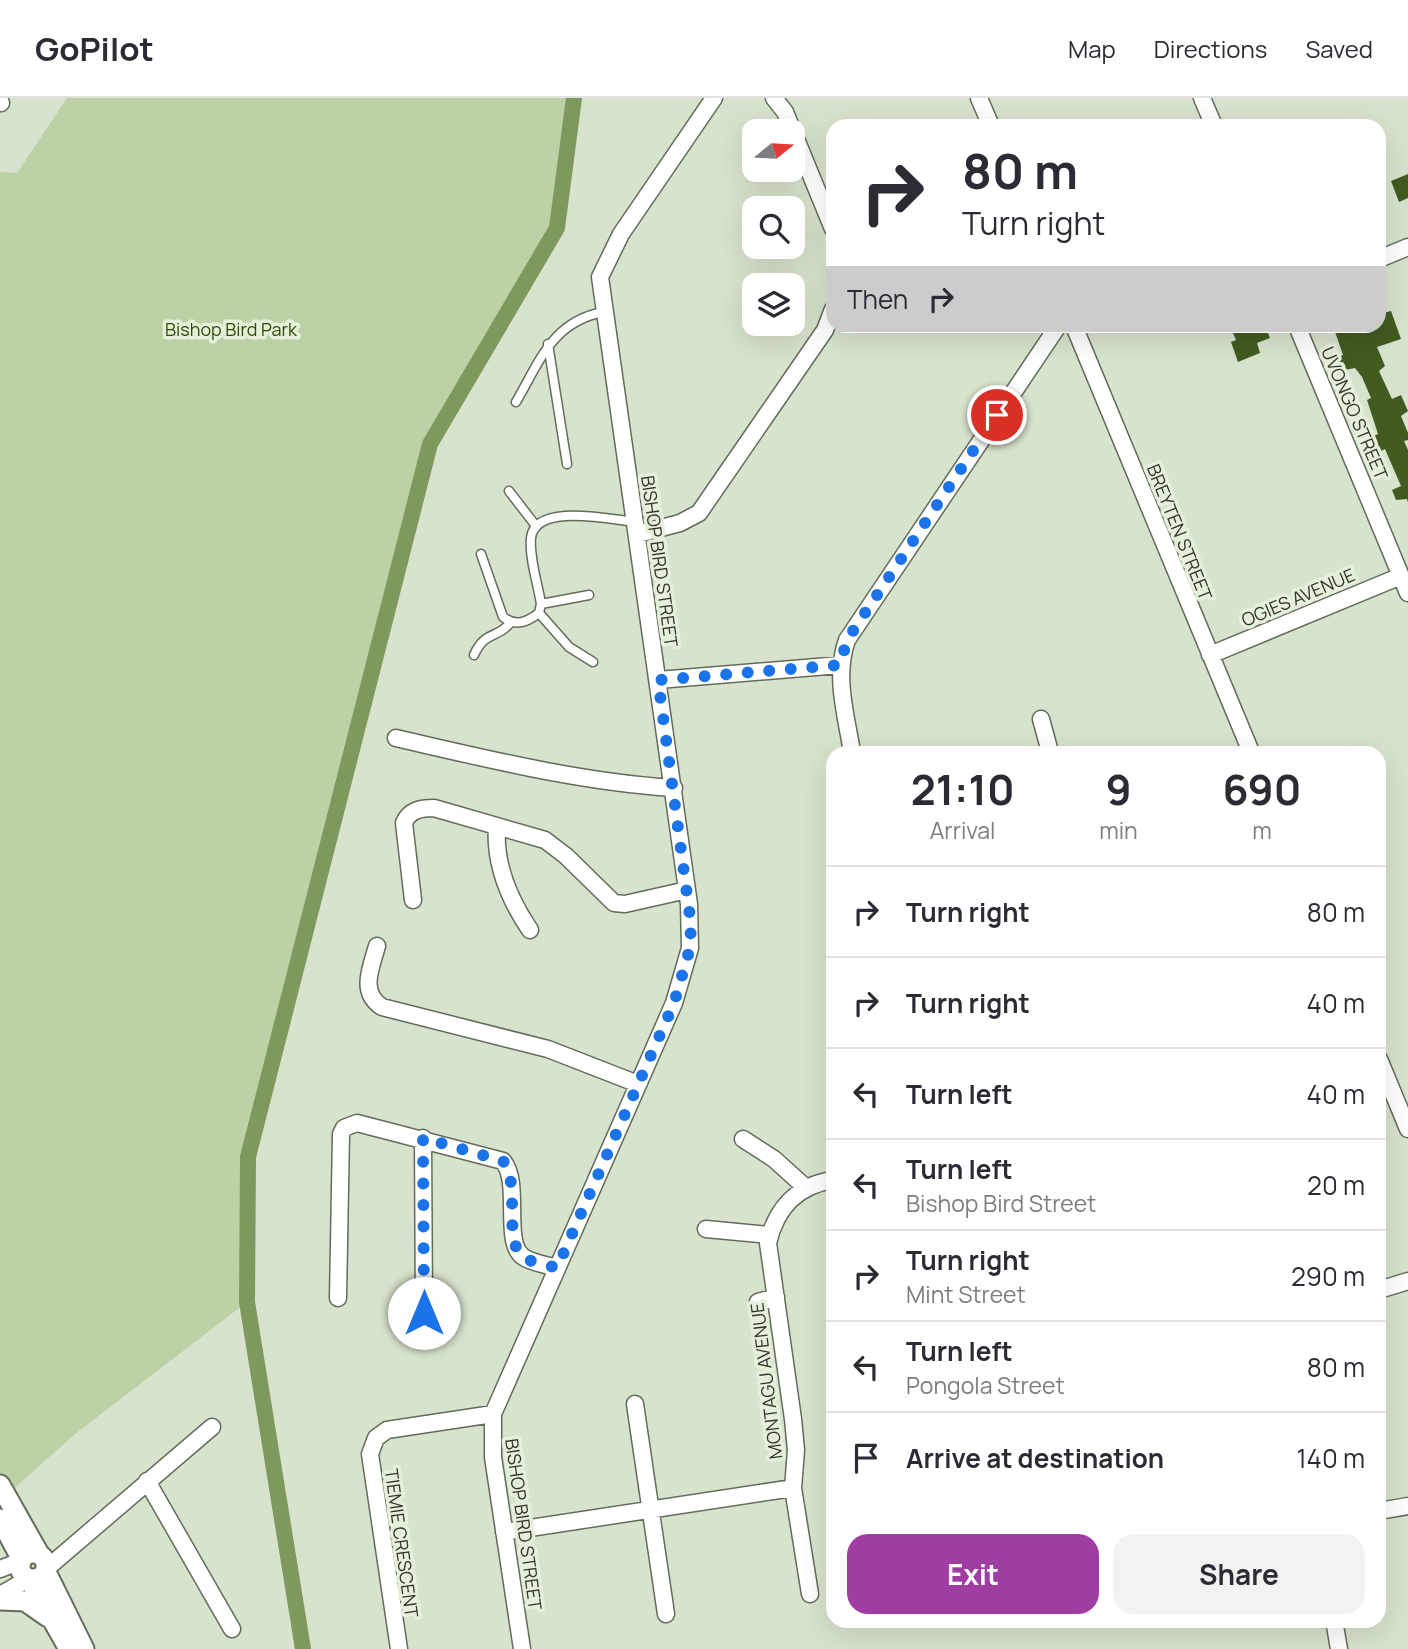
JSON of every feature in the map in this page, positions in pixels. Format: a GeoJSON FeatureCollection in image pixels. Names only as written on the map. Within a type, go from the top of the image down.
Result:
{"type":"FeatureCollection","features":[{"type":"Feature","properties":{"kind":"street","name":"BISHOP BIRD STREET"},"geometry":{"type":"LineString","coordinates":[[522,1649],[492,1445],[493,1414],[684,974],[691,924],[674,788],[600,277],[607,258],[714,98]]}},
{"type":"Feature","properties":{"kind":"street"},"geometry":{"type":"LineString","coordinates":[[774,98],[785,112],[826,212]]}},
{"type":"Feature","properties":{"kind":"street"},"geometry":{"type":"LineString","coordinates":[[979,98],[988,119]]}},
{"type":"Feature","properties":{"kind":"street"},"geometry":{"type":"LineString","coordinates":[[1202,98],[1211,119]]}},
{"type":"Feature","properties":{"kind":"street"},"geometry":{"type":"LineString","coordinates":[[1386,256],[1408,247]]}},
{"type":"Feature","properties":{"kind":"street"},"geometry":{"type":"LineString","coordinates":[[637,528],[680,523],[699,513],[826,327]]}},
{"type":"Feature","properties":{"kind":"street"},"geometry":{"type":"LineString","coordinates":[[851,746],[840,665],[847,640],[1053,333]]}},
{"type":"Feature","properties":{"kind":"street","name":"BREYTEN STREET"},"geometry":{"type":"LineString","coordinates":[[1077,333],[1248,746]]}},
{"type":"Feature","properties":{"kind":"street","name":"UVONGO STREET"},"geometry":{"type":"LineString","coordinates":[[1300,333],[1408,593]]}},
{"type":"Feature","properties":{"kind":"street","name":"OGIES AVENUE"},"geometry":{"type":"LineString","coordinates":[[1210,655],[1401,576]]}},
{"type":"Feature","properties":{"kind":"street"},"geometry":{"type":"LineString","coordinates":[[658,680],[840,665]]}},
{"type":"Feature","properties":{"kind":"street"},"geometry":{"type":"LineString","coordinates":[[1041,719],[1048,746]]}},
{"type":"Feature","properties":{"kind":"street"},"geometry":{"type":"LineString","coordinates":[[396,738],[503,763],[642,786],[674,788]]}},
{"type":"Feature","properties":{"kind":"street"},"geometry":{"type":"LineString","coordinates":[[413,900],[403,831],[409,815],[423,808],[433,808],[553,844],[614,903],[625,904],[687,890]]}},
{"type":"Feature","properties":{"kind":"street"},"geometry":{"type":"LineString","coordinates":[[497,826],[496,845],[510,901],[530,930]]}},
{"type":"Feature","properties":{"kind":"street"},"geometry":{"type":"LineString","coordinates":[[377,946],[367,986],[373,1001],[382,1007],[548,1049],[638,1084]]}},
{"type":"Feature","properties":{"kind":"street"},"geometry":{"type":"LineString","coordinates":[[1386,1091],[1408,1129]]}},
{"type":"Feature","properties":{"kind":"street"},"geometry":{"type":"LineString","coordinates":[[338,1298],[344,1128],[349,1124],[367,1124],[503,1161],[512,1177],[515,1246],[525,1258],[557,1268]]}},
{"type":"Feature","properties":{"kind":"street"},"geometry":{"type":"LineString","coordinates":[[423,1138],[424,1313]]}},
{"type":"Feature","properties":{"kind":"street"},"geometry":{"type":"LineString","coordinates":[[743,1139],[774,1159],[805,1187]]}},
{"type":"Feature","properties":{"kind":"street"},"geometry":{"type":"LineString","coordinates":[[706,1229],[770,1235],[782,1209],[805,1187],[826,1182]]}},
{"type":"Feature","properties":{"kind":"street","name":"MONTAGU AVENUE"},"geometry":{"type":"LineString","coordinates":[[770,1235],[768,1243],[796,1450],[793,1488],[810,1594]]}},
{"type":"Feature","properties":{"kind":"street"},"geometry":{"type":"LineString","coordinates":[[1386,1288],[1408,1282]]}},
{"type":"Feature","properties":{"kind":"street"},"geometry":{"type":"LineString","coordinates":[[758,1302],[776,1297]]}},
{"type":"Feature","properties":{"kind":"street"},"geometry":{"type":"LineString","coordinates":[[635,1404],[666,1614]]}},
{"type":"Feature","properties":{"kind":"street","name":"TIEMIE CRESCENT"},"geometry":{"type":"LineString","coordinates":[[399,1649],[370,1454],[372,1445],[387,1430],[493,1414]]}},
{"type":"Feature","properties":{"kind":"street"},"geometry":{"type":"LineString","coordinates":[[0,1598],[34,1566],[73,1543],[212,1427]]}},
{"type":"Feature","properties":{"kind":"street"},"geometry":{"type":"LineString","coordinates":[[147,1481],[232,1629]]}},
{"type":"Feature","properties":{"kind":"street"},"geometry":{"type":"LineString","coordinates":[[0,1485],[54,1622],[69,1649]]}},
{"type":"Feature","properties":{"kind":"street"},"geometry":{"type":"LineString","coordinates":[[504,1532],[793,1488]]}},
{"type":"Feature","properties":{"kind":"street"},"geometry":{"type":"LineString","coordinates":[[1386,1510],[1408,1506]]}},
{"type":"Feature","properties":{"kind":"street"},"geometry":{"type":"LineString","coordinates":[[0,1519],[5,1546],[34,1566],[84,1649]]}},
{"type":"Feature","properties":{"kind":"street"},"geometry":{"type":"LineString","coordinates":[[0,1569],[34,1566]]}},
{"type":"Feature","properties":{"kind":"street"},"geometry":{"type":"LineString","coordinates":[[0,1598],[25,1601],[54,1622]]}},
{"type":"Feature","properties":{"kind":"street"},"geometry":{"type":"LineString","coordinates":[[1335,1628],[1339,1649]]}},
{"type":"Feature","properties":{"kind":"lane"},"geometry":{"type":"LineString","coordinates":[[516,402],[548,344],[581,316],[603,312]]}},
{"type":"Feature","properties":{"kind":"lane"},"geometry":{"type":"LineString","coordinates":[[548,344],[567,464]]}},
{"type":"Feature","properties":{"kind":"lane"},"geometry":{"type":"LineString","coordinates":[[509,491],[536,526]]}},
{"type":"Feature","properties":{"kind":"lane"},"geometry":{"type":"LineString","coordinates":[[593,662],[569,647],[540,608],[531,538],[536,526],[544,520],[566,515],[637,528]]}},
{"type":"Feature","properties":{"kind":"lane"},"geometry":{"type":"LineString","coordinates":[[481,554],[498,607],[510,623]]}},
{"type":"Feature","properties":{"kind":"lane"},"geometry":{"type":"LineString","coordinates":[[510,623],[520,623],[540,608],[589,595]]}},
{"type":"Feature","properties":{"kind":"lane"},"geometry":{"type":"LineString","coordinates":[[474,654],[484,638],[506,628],[510,623]]}},
{"type":"Feature","properties":{"kind":"green space","name":"Bishop Bird Park"},"geometry":{"type":"Polygon","coordinates":[[[67,98],[574,98],[557,228],[430,444],[248,1157],[247,1302],[75,1434],[10,1492],[0,1476],[0,172],[17,173],[67,98]]]}},
{"type":"Feature","properties":{"kind":"building"},"geometry":{"type":"Polygon","coordinates":[[[1408,174],[1408,198],[1399,202],[1391,181],[1408,174]]]}},
{"type":"Feature","properties":{"kind":"building"},"geometry":{"type":"Polygon","coordinates":[[[1391,311],[1401,339],[1377,347],[1385,366],[1379,371],[1392,399],[1401,395],[1408,411],[1401,416],[1408,433],[1408,440],[1404,441],[1408,450],[1408,503],[1407,499],[1396,500],[1392,490],[1401,486],[1385,449],[1370,456],[1364,440],[1378,434],[1367,400],[1371,398],[1362,377],[1355,368],[1335,372],[1330,361],[1343,355],[1335,333],[1386,333],[1386,312],[1391,311]]]}},
{"type":"Feature","properties":{"kind":"building"},"geometry":{"type":"Polygon","coordinates":[[[1233,333],[1268,333],[1270,338],[1257,343],[1260,353],[1238,362],[1231,342],[1236,340],[1233,333]]]}},
{"type":"Feature","properties":{"kind":"waterway"},"geometry":{"type":"LineString","coordinates":[[303,1649],[247,1302],[248,1157],[430,444],[557,228],[574,98]]}},
{"type":"Feature","properties":{"kind":"route"},"geometry":{"type":"LineString","coordinates":[[424,1313],[423,1138],[491,1155],[503,1161],[512,1177],[515,1246],[525,1258],[557,1268],[674,1003],[690,948],[691,924],[658,680],[840,665],[847,640],[997,415]]}}]}
